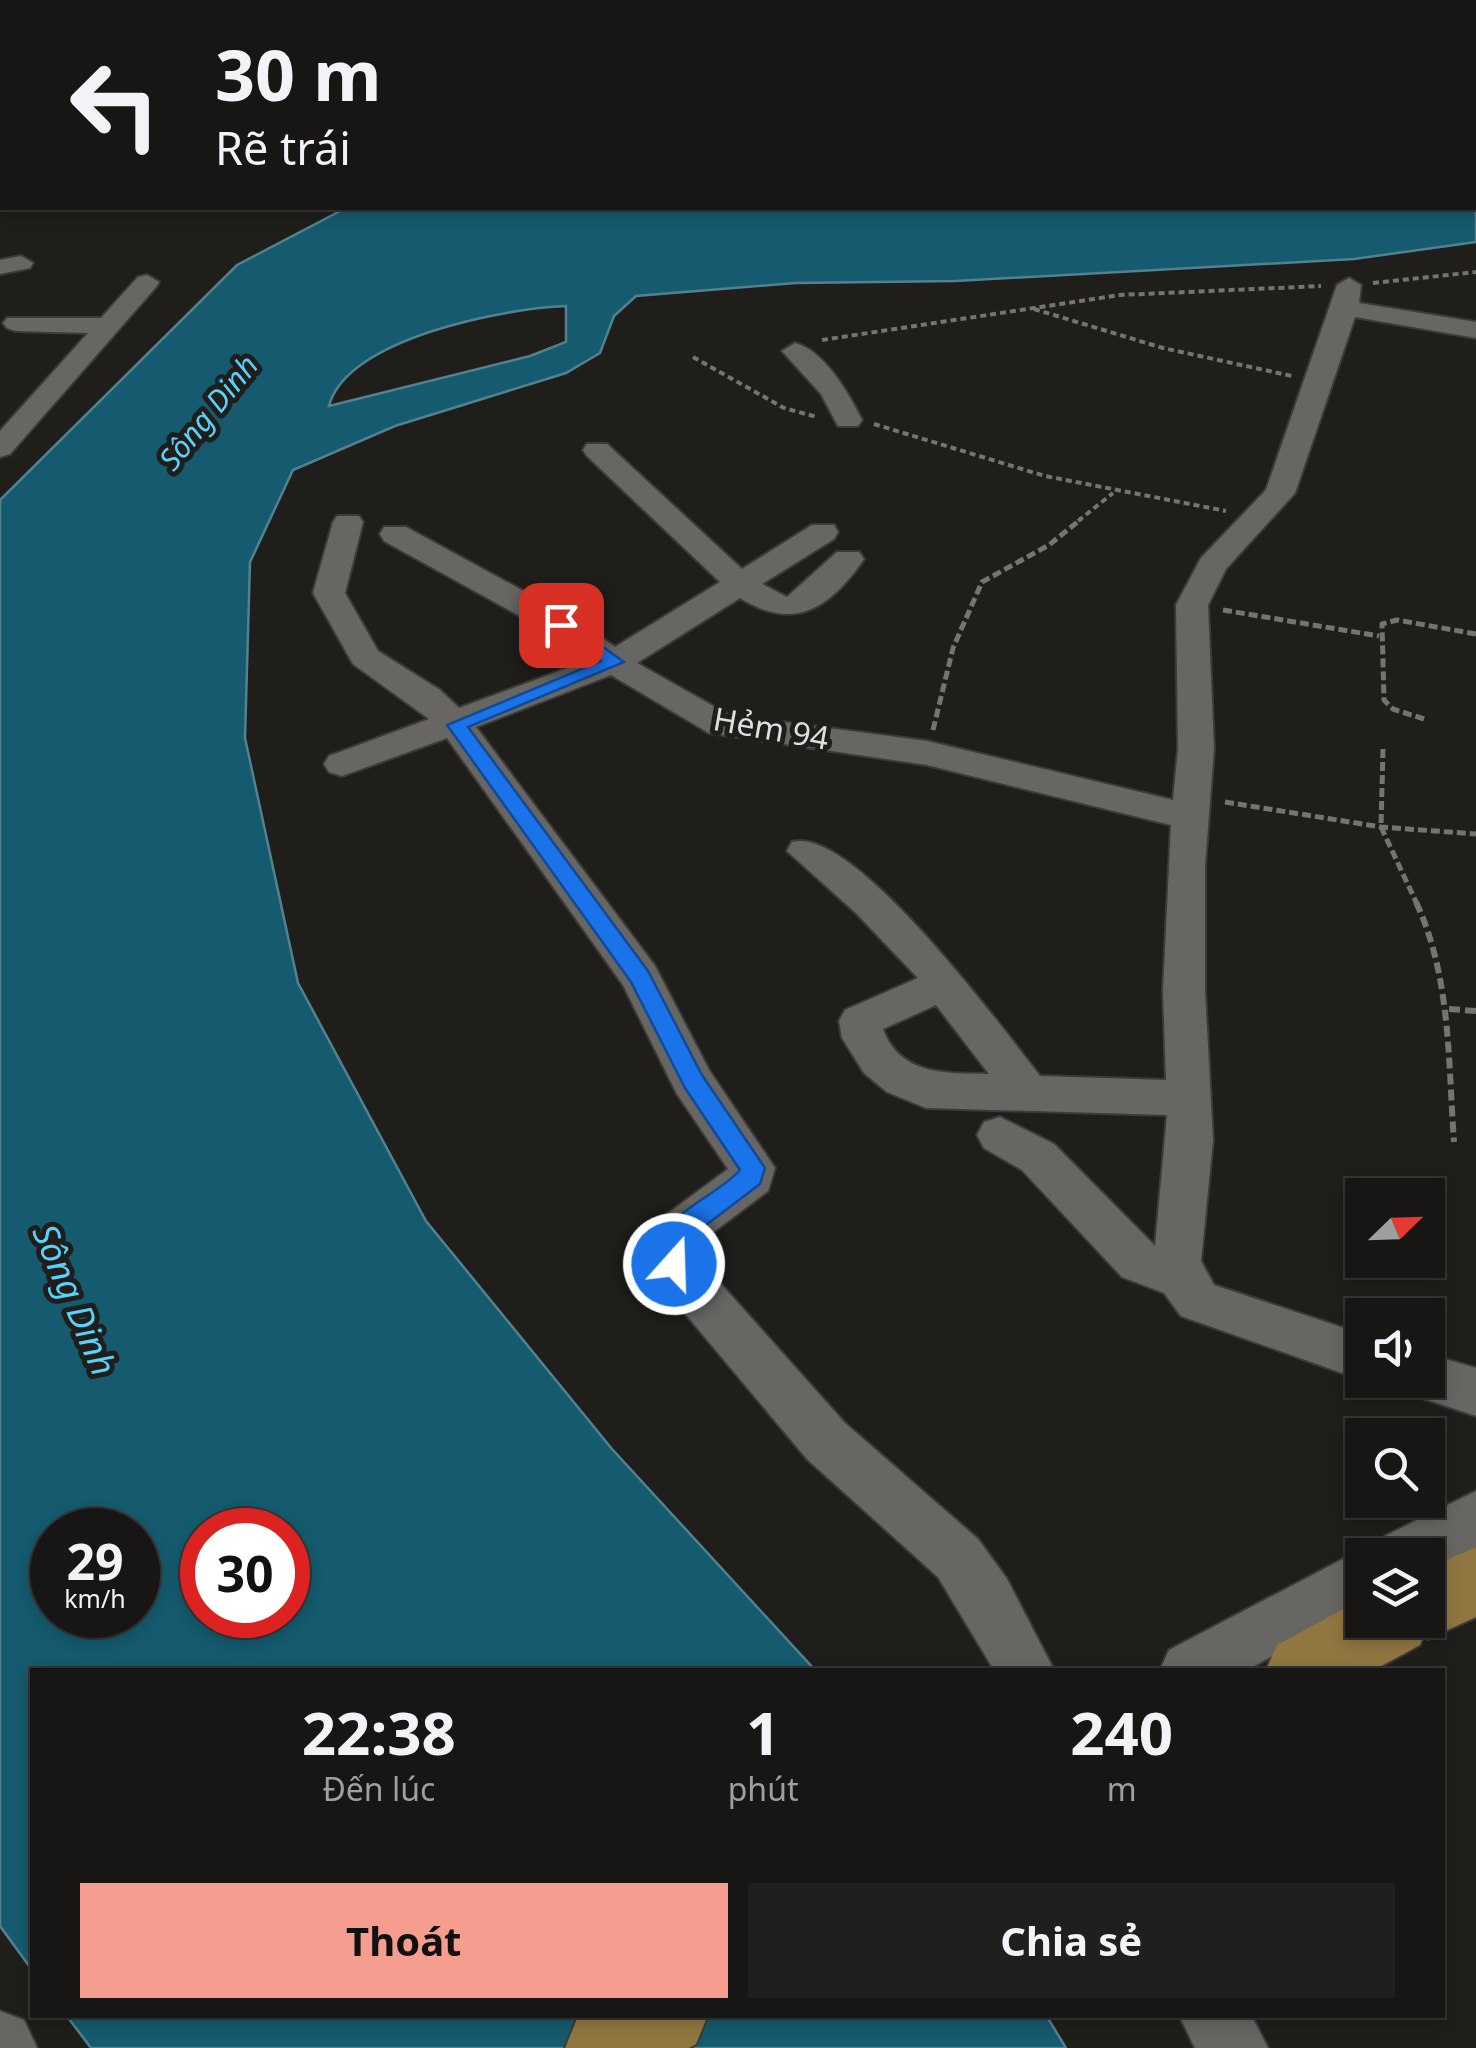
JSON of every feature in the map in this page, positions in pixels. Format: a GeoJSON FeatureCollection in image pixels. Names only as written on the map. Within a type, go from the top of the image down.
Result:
{"type":"FeatureCollection","features":[{"type":"Feature","properties":{"kind":"main road"},"geometry":{"type":"LineString","coordinates":[[1445,1596],[1476,1581]]}},
{"type":"Feature","properties":{"kind":"main road"},"geometry":{"type":"LineString","coordinates":[[1306,1668],[1361,1638]]}},
{"type":"Feature","properties":{"kind":"main road"},"geometry":{"type":"LineString","coordinates":[[606,2048],[661,2018]]}},
{"type":"Feature","properties":{"kind":"street"},"geometry":{"type":"LineString","coordinates":[[623,0],[638,0]]}},
{"type":"Feature","properties":{"kind":"street"},"geometry":{"type":"LineString","coordinates":[[0,448],[147,282]]}},
{"type":"Feature","properties":{"kind":"street"},"geometry":{"type":"LineString","coordinates":[[1345,1351],[1198,1302],[1181,1278],[1177,1261],[1190,1140],[1184,991],[1196,749],[1192,605],[1212,565],[1262,516],[1280,492],[1347,296],[1476,330]]}},
{"type":"Feature","properties":{"kind":"street"},"geometry":{"type":"LineString","coordinates":[[16,323],[108,326]]}},
{"type":"Feature","properties":{"kind":"street"},"geometry":{"type":"LineString","coordinates":[[795,351],[833,391],[848,420]]}},
{"type":"Feature","properties":{"kind":"street"},"geometry":{"type":"LineString","coordinates":[[597,450],[738,582],[770,602],[794,606],[848,559]]}},
{"type":"Feature","properties":{"kind":"street"},"geometry":{"type":"LineString","coordinates":[[348,522],[330,580],[333,603],[365,657],[428,698],[456,725],[640,977],[694,1082],[752,1168],[752,1177],[676,1234],[671,1243],[674,1264],[826,1442],[958,1558],[987,1599],[1024,1668]]}},
{"type":"Feature","properties":{"kind":"street"},"geometry":{"type":"LineString","coordinates":[[342,764],[456,725],[615,662],[822,532]]}},
{"type":"Feature","properties":{"kind":"street","name":"Hẻm 94"},"geometry":{"type":"LineString","coordinates":[[395,534],[561,625],[685,708],[722,724],[927,753],[1191,806]]}},
{"type":"Feature","properties":{"kind":"street"},"geometry":{"type":"LineString","coordinates":[[806,851],[892,924],[932,965],[1030,1094]]}},
{"type":"Feature","properties":{"kind":"street"},"geometry":{"type":"LineString","coordinates":[[941,981],[926,993],[860,1020],[863,1038],[879,1060],[902,1080],[926,1090],[1190,1098]]}},
{"type":"Feature","properties":{"kind":"street"},"geometry":{"type":"LineString","coordinates":[[1000,1135],[1038,1157],[1139,1262],[1181,1278]]}},
{"type":"Feature","properties":{"kind":"street"},"geometry":{"type":"LineString","coordinates":[[1445,1382],[1476,1392]]}},
{"type":"Feature","properties":{"kind":"street"},"geometry":{"type":"LineString","coordinates":[[1438,1538],[1476,1518]]}},
{"type":"Feature","properties":{"kind":"street"},"geometry":{"type":"LineString","coordinates":[[1193,1668],[1345,1586]]}},
{"type":"Feature","properties":{"kind":"street"},"geometry":{"type":"LineString","coordinates":[[1214,2018],[1234,2048]]}},
{"type":"Feature","properties":{"kind":"path"},"geometry":{"type":"LineString","coordinates":[[795,351],[833,338],[1120,296],[1347,296],[1476,272]]}},
{"type":"Feature","properties":{"kind":"path"},"geometry":{"type":"LineString","coordinates":[[1031,308],[1164,348],[1318,381]]}},
{"type":"Feature","properties":{"kind":"path"},"geometry":{"type":"LineString","coordinates":[[693,357],[714,364],[787,410],[910,433],[1046,476],[1114,492],[1262,516]]}},
{"type":"Feature","properties":{"kind":"path"},"geometry":{"type":"LineString","coordinates":[[927,753],[953,648],[982,582],[1049,545],[1114,492]]}},
{"type":"Feature","properties":{"kind":"path"},"geometry":{"type":"LineString","coordinates":[[1192,605],[1379,636]]}},
{"type":"Feature","properties":{"kind":"path"},"geometry":{"type":"LineString","coordinates":[[1424,719],[1392,709],[1384,700],[1379,636],[1386,620],[1476,634]]}},
{"type":"Feature","properties":{"kind":"path"},"geometry":{"type":"LineString","coordinates":[[1383,749],[1380,827],[1432,936],[1449,1009],[1447,1060],[1454,1142]]}},
{"type":"Feature","properties":{"kind":"path"},"geometry":{"type":"LineString","coordinates":[[1191,806],[1476,834]]}},
{"type":"Feature","properties":{"kind":"path"},"geometry":{"type":"LineString","coordinates":[[1449,1009],[1476,1011]]}},
{"type":"Feature","properties":{"kind":"water","name":"Sông Dinh"},"geometry":{"type":"Polygon","coordinates":[[[342,210],[1476,210],[1476,242],[1354,259],[955,281],[796,283],[636,296],[614,316],[600,353],[566,373],[395,426],[293,470],[250,562],[245,738],[298,983],[426,1221],[612,1449],[813,1668],[30,1668],[30,1967],[0,1926],[0,500],[237,265],[342,210]],[[566,306],[470,321],[396,345],[365,362],[342,382],[329,406],[530,356],[566,342],[566,306]]]}},
{"type":"Feature","properties":{"kind":"water"},"geometry":{"type":"Polygon","coordinates":[[[68,2018],[1048,2018],[1066,2048],[91,2048],[68,2018]]]}},
{"type":"Feature","properties":{"kind":"route"},"geometry":{"type":"LineString","coordinates":[[561,625],[615,662],[456,725],[640,977],[694,1082],[752,1168],[752,1177],[676,1234],[671,1243],[674,1264]]}}]}
